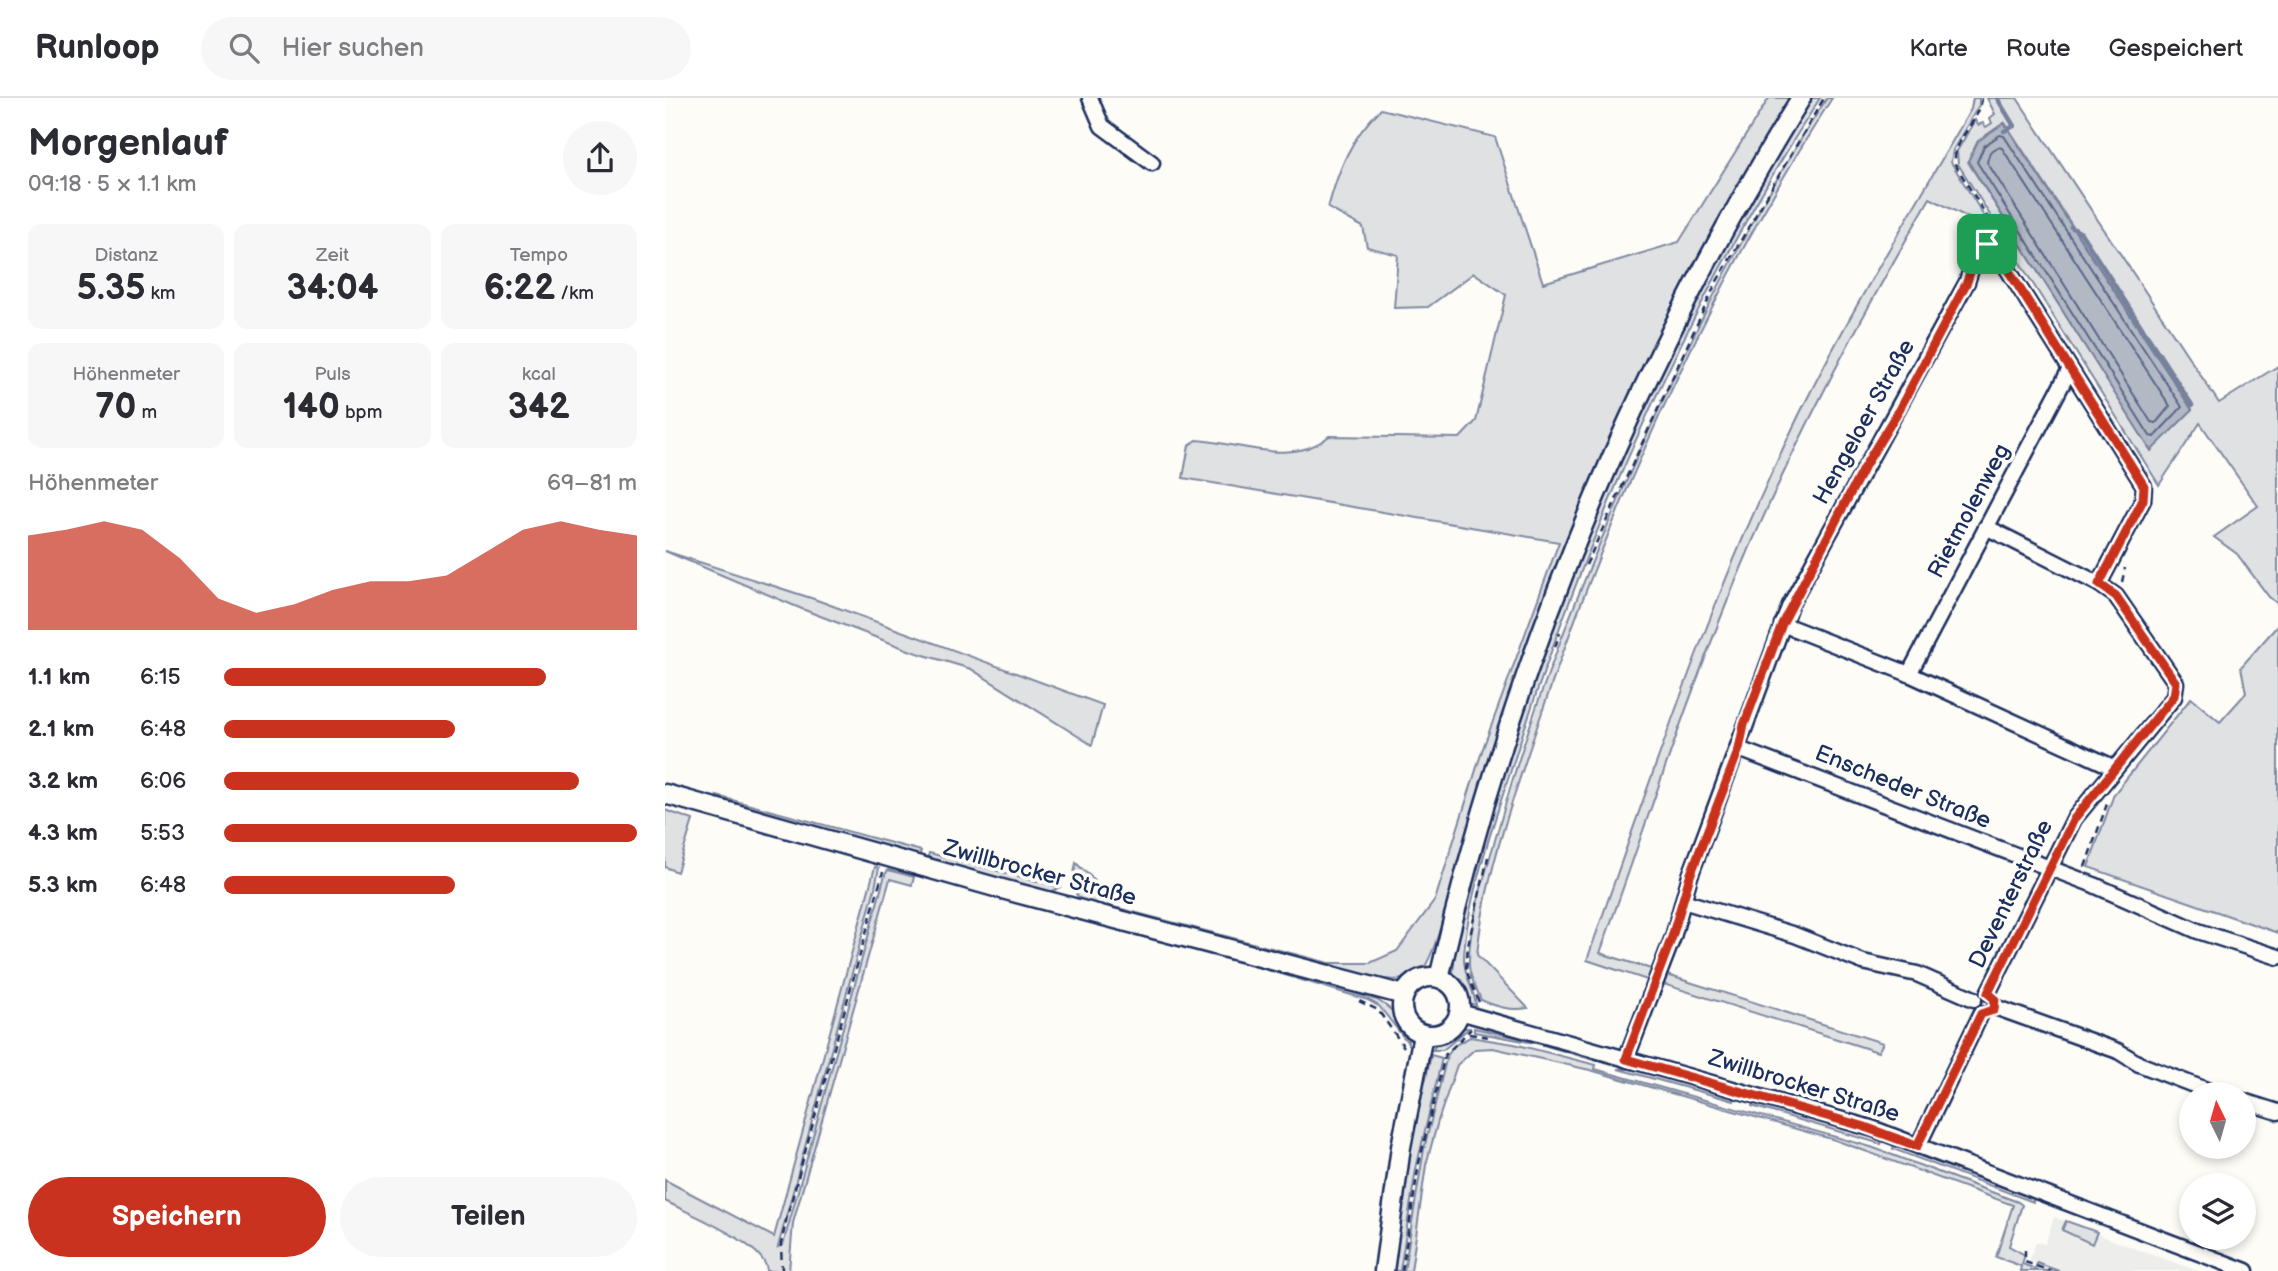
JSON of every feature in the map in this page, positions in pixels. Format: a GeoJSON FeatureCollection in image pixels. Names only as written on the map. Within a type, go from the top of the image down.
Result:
{"type":"FeatureCollection","features":[{"type":"Feature","properties":{"kind":"main road"},"geometry":{"type":"LineString","coordinates":[[1439,978],[1466,860],[1498,756],[1565,569],[1600,482],[1670,333],[1801,98]]}},
{"type":"Feature","properties":{"kind":"main road","name":"Zwillbrocker Straße"},"geometry":{"type":"LineString","coordinates":[[665,794],[1339,981],[1403,995]]}},
{"type":"Feature","properties":{"kind":"main road"},"geometry":{"type":"LineString","coordinates":[[1439,978],[1447,981],[1459,995],[1468,1015],[1442,1034],[1423,1035],[1405,1019],[1403,995],[1414,982],[1439,978]]}},
{"type":"Feature","properties":{"kind":"main road"},"geometry":{"type":"LineString","coordinates":[[1384,1271],[1392,1209],[1423,1035]]}},
{"type":"Feature","properties":{"kind":"street"},"geometry":{"type":"LineString","coordinates":[[1090,98],[1102,126],[1152,163]]}},
{"type":"Feature","properties":{"kind":"street","name":"Hengeloer Straße"},"geometry":{"type":"LineString","coordinates":[[1739,749],[1782,624],[1863,469],[1900,408],[1967,282],[1972,266],[1987,244],[2005,265],[2070,369]]}},
{"type":"Feature","properties":{"kind":"street"},"geometry":{"type":"LineString","coordinates":[[2070,369],[2144,486],[2143,500],[2099,584]]}},
{"type":"Feature","properties":{"kind":"street","name":"Rietmolenweg"},"geometry":{"type":"LineString","coordinates":[[1909,674],[2070,369]]}},
{"type":"Feature","properties":{"kind":"street","name":"Deventerstraße"},"geometry":{"type":"LineString","coordinates":[[1981,996],[2074,819],[2174,696],[2176,683],[2116,596],[2099,584],[1986,527]]}},
{"type":"Feature","properties":{"kind":"street"},"geometry":{"type":"LineString","coordinates":[[1782,624],[1909,674],[2115,768]]}},
{"type":"Feature","properties":{"kind":"street"},"geometry":{"type":"LineString","coordinates":[[1626,1059],[1722,786],[1739,749]]}},
{"type":"Feature","properties":{"kind":"street","name":"Enscheder Straße"},"geometry":{"type":"LineString","coordinates":[[1739,749],[1759,754],[2133,901],[2222,940],[2278,957]]}},
{"type":"Feature","properties":{"kind":"street"},"geometry":{"type":"LineString","coordinates":[[1683,901],[1795,935],[1863,962],[1917,974],[1995,999],[1995,1007],[1988,1014],[1981,1014],[1973,1006],[1981,996]]}},
{"type":"Feature","properties":{"kind":"street"},"geometry":{"type":"LineString","coordinates":[[1995,1007],[2118,1051],[2139,1064],[2186,1082]]}},
{"type":"Feature","properties":{"kind":"street"},"geometry":{"type":"LineString","coordinates":[[1917,1146],[1981,1014]]}},
{"type":"Feature","properties":{"kind":"street","name":"Zwillbrocker Straße"},"geometry":{"type":"LineString","coordinates":[[1468,1015],[1862,1126],[2246,1271]]}},
{"type":"Feature","properties":{"kind":"street"},"geometry":{"type":"LineString","coordinates":[[2256,1105],[2278,1112]]}},
{"type":"Feature","properties":{"kind":"path"},"geometry":{"type":"LineString","coordinates":[[1581,576],[1716,283],[1824,98]]}},
{"type":"Feature","properties":{"kind":"path"},"geometry":{"type":"LineString","coordinates":[[1982,98],[1978,112],[1955,151],[1955,164],[2002,240]]}},
{"type":"Feature","properties":{"kind":"path"},"geometry":{"type":"LineString","coordinates":[[2121,582],[2126,563]]}},
{"type":"Feature","properties":{"kind":"path"},"geometry":{"type":"LineString","coordinates":[[1554,650],[1563,625]]}},
{"type":"Feature","properties":{"kind":"path"},"geometry":{"type":"LineString","coordinates":[[2087,872],[2084,865],[2112,794]]}},
{"type":"Feature","properties":{"kind":"path"},"geometry":{"type":"LineString","coordinates":[[1469,1034],[1468,1015],[1479,1003],[1466,970],[1468,945],[1491,847]]}},
{"type":"Feature","properties":{"kind":"path"},"geometry":{"type":"LineString","coordinates":[[782,1271],[781,1244],[787,1217],[887,856]]}},
{"type":"Feature","properties":{"kind":"path"},"geometry":{"type":"LineString","coordinates":[[1402,1271],[1419,1163],[1445,1055],[1450,1047],[1469,1034],[1497,1038]]}},
{"type":"Feature","properties":{"kind":"path"},"geometry":{"type":"LineString","coordinates":[[2025,1250],[2025,1262],[2049,1271]]}},
{"type":"Feature","properties":{"kind":"shaded area"},"geometry":{"type":"Polygon","coordinates":[[[1769,98],[1791,98],[1697,263],[1654,348],[1576,522],[1509,700],[1479,790],[1437,939],[1422,970],[1405,979],[1372,978],[1082,902],[1074,888],[1076,863],[1094,880],[1110,906],[1329,963],[1370,963],[1397,951],[1435,900],[1482,751],[1559,542],[1183,478],[1189,445],[1197,440],[1283,452],[1315,445],[1329,436],[1460,438],[1476,421],[1506,295],[1474,273],[1428,307],[1394,308],[1398,255],[1367,247],[1363,227],[1328,208],[1347,154],[1371,120],[1381,109],[1495,137],[1543,283],[1679,242],[1769,98]]]}},
{"type":"Feature","properties":{"kind":"shaded area"},"geometry":{"type":"Polygon","coordinates":[[[1810,98],[1820,98],[1726,257],[1683,340],[1606,509],[1572,595],[1511,770],[1475,890],[1469,914],[1464,959],[1476,1005],[1469,1003],[1453,973],[1456,938],[1471,867],[1553,616],[1646,399],[1709,272],[1810,98]]]}},
{"type":"Feature","properties":{"kind":"shaded area"},"geometry":{"type":"Polygon","coordinates":[[[1827,98],[1832,98],[1745,245],[1668,398],[1600,555],[1569,635],[1502,834],[1487,894],[1477,955],[1528,1008],[1510,1009],[1481,1000],[1469,969],[1476,909],[1515,772],[1560,642],[1630,473],[1697,329],[1746,234],[1827,98]]]}},
{"type":"Feature","properties":{"kind":"shaded area"},"geometry":{"type":"Polygon","coordinates":[[[1973,98],[1979,98],[1979,105],[1953,150],[1951,162],[1990,226],[1986,227],[1930,198],[1876,293],[1801,437],[1734,585],[1681,722],[1600,953],[1651,969],[1647,980],[1587,960],[1685,684],[1769,479],[1840,336],[1971,109],[1973,98]]]}},
{"type":"Feature","properties":{"kind":"shaded area"},"geometry":{"type":"Polygon","coordinates":[[[1987,98],[2017,98],[2219,403],[2278,366],[2278,604],[2269,597],[2237,554],[2214,537],[2258,506],[2200,423],[2159,485],[1958,164],[1957,151],[1975,120],[1978,125],[1983,123],[1986,127],[1992,123],[1990,118],[1995,114],[1987,98]],[[2005,123],[1979,141],[1968,162],[2151,450],[2192,409],[2005,123]]]}},
{"type":"Feature","properties":{"kind":"shaded area"},"geometry":{"type":"Polygon","coordinates":[[[665,551],[814,599],[1103,705],[1092,745],[971,669],[914,652],[802,609],[665,551]]]}},
{"type":"Feature","properties":{"kind":"shaded area"},"geometry":{"type":"Polygon","coordinates":[[[2278,625],[2278,933],[2088,867],[2114,794],[2191,698],[2220,722],[2246,693],[2241,667],[2278,625]]]}},
{"type":"Feature","properties":{"kind":"shaded area"},"geometry":{"type":"Polygon","coordinates":[[[717,796],[921,851],[919,857],[719,803],[717,796]]]}},
{"type":"Feature","properties":{"kind":"shaded area"},"geometry":{"type":"Polygon","coordinates":[[[665,810],[693,820],[677,872],[665,867],[665,810]]]}},
{"type":"Feature","properties":{"kind":"shaded area"},"geometry":{"type":"Polygon","coordinates":[[[929,853],[1060,887],[1049,893],[927,860],[929,853]]]}},
{"type":"Feature","properties":{"kind":"shaded area"},"geometry":{"type":"Polygon","coordinates":[[[875,867],[879,868],[875,888],[778,1247],[783,1245],[885,875],[888,870],[914,877],[912,885],[890,879],[793,1223],[789,1271],[767,1271],[764,1261],[741,1241],[665,1201],[665,1180],[774,1237],[875,867]]]}},
{"type":"Feature","properties":{"kind":"shaded area"},"geometry":{"type":"Polygon","coordinates":[[[1226,955],[1377,1000],[1398,1017],[1405,1029],[1408,1043],[1379,1006],[1368,1000],[1225,957],[1226,955]]]}},
{"type":"Feature","properties":{"kind":"shaded area"},"geometry":{"type":"Polygon","coordinates":[[[1664,974],[1883,1043],[1878,1052],[1660,983],[1664,974]]]}},
{"type":"Feature","properties":{"kind":"shaded area"},"geometry":{"type":"Polygon","coordinates":[[[1458,1028],[1469,1028],[1443,1050],[1433,1050],[1439,1038],[1458,1028]]]}},
{"type":"Feature","properties":{"kind":"shaded area"},"geometry":{"type":"Polygon","coordinates":[[[1474,1028],[1598,1056],[1597,1061],[1540,1044],[1474,1032],[1474,1028]]]}},
{"type":"Feature","properties":{"kind":"shaded area"},"geometry":{"type":"Polygon","coordinates":[[[1470,1037],[1514,1044],[1596,1065],[1595,1069],[1871,1147],[2018,1202],[2022,1205],[2009,1246],[2025,1255],[2022,1264],[2035,1269],[2037,1263],[2059,1271],[2020,1271],[2021,1266],[1996,1257],[2013,1205],[1835,1140],[1590,1070],[1493,1048],[1475,1049],[1457,1065],[1426,1165],[1411,1271],[1404,1271],[1424,1149],[1447,1056],[1455,1045],[1470,1037]]]}},
{"type":"Feature","properties":{"kind":"shaded area"},"geometry":{"type":"Polygon","coordinates":[[[1431,1055],[1442,1058],[1416,1169],[1400,1271],[1389,1271],[1405,1173],[1431,1055]]]}},
{"type":"Feature","properties":{"kind":"shaded area"},"geometry":{"type":"Polygon","coordinates":[[[1618,1069],[1631,1069],[1735,1097],[1734,1101],[1618,1069]]]}},
{"type":"Feature","properties":{"kind":"shaded area"},"geometry":{"type":"Polygon","coordinates":[[[1753,1102],[1871,1136],[1883,1137],[1881,1144],[1752,1106],[1753,1102]]]}},
{"type":"Feature","properties":{"kind":"shaded area"},"geometry":{"type":"Polygon","coordinates":[[[1895,1142],[1905,1150],[2034,1199],[2033,1202],[1893,1149],[1895,1142]]]}},
{"type":"Feature","properties":{"kind":"shaded area"},"geometry":{"type":"Polygon","coordinates":[[[2054,1217],[2198,1271],[2059,1271],[2029,1261],[2036,1242],[2045,1244],[2054,1217]]]}},
{"type":"Feature","properties":{"kind":"shaded area"},"geometry":{"type":"Polygon","coordinates":[[[2066,1221],[2097,1232],[2092,1244],[2062,1230],[2066,1221]]]}},
{"type":"Feature","properties":{"kind":"water"},"geometry":{"type":"Polygon","coordinates":[[[2004,123],[2192,410],[2151,451],[1968,161],[1978,141],[2004,123]]]}},
{"type":"Feature","properties":{"kind":"waterway"},"geometry":{"type":"LineString","coordinates":[[1997,98],[2014,126],[2004,131]]}},
{"type":"Feature","properties":{"kind":"waterway"},"geometry":{"type":"LineString","coordinates":[[2071,227],[2081,233],[2192,405]]}},
{"type":"Feature","properties":{"kind":"route"},"geometry":{"type":"LineString","coordinates":[[1987,244],[2005,265],[2144,486],[2143,500],[2099,584],[2116,596],[2176,683],[2174,696],[2074,819],[1993,981],[1988,993],[1995,999],[1996,1006],[1991,1013],[1981,1014],[1917,1146],[1874,1129],[1626,1059],[1672,937],[1722,786],[1739,749],[1744,725],[1790,605],[1863,469],[1900,408],[1967,282],[1972,266],[1987,244]]}}]}
